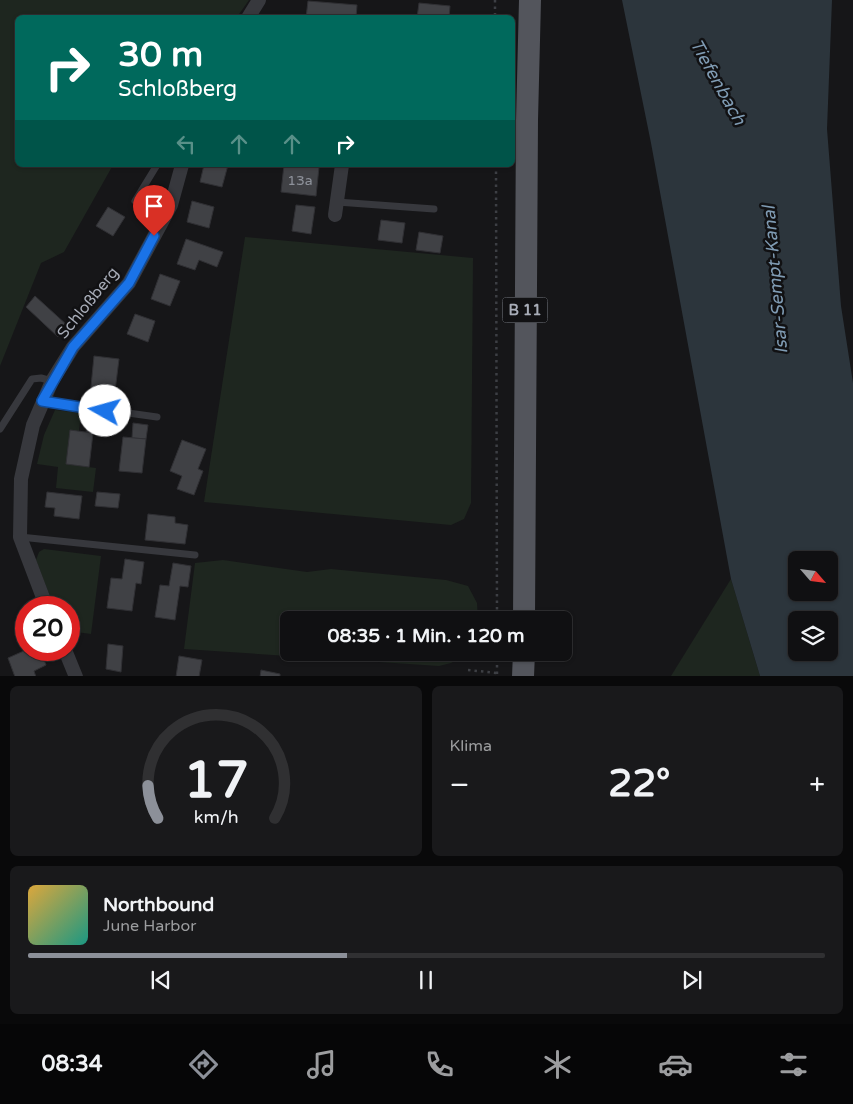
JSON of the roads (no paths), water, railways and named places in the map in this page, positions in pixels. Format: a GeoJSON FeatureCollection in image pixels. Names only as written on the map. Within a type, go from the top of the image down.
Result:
{"type":"FeatureCollection","features":[{"type":"Feature","properties":{"kind":"main road","name":"B 11"},"geometry":{"type":"LineString","coordinates":[[524,611],[527,130],[530,0]]}},
{"type":"Feature","properties":{"kind":"main road"},"geometry":{"type":"LineString","coordinates":[[523,676],[524,661]]}},
{"type":"Feature","properties":{"kind":"street"},"geometry":{"type":"LineString","coordinates":[[250,15],[259,0]]}},
{"type":"Feature","properties":{"kind":"street","name":"Schloßberg"},"geometry":{"type":"LineString","coordinates":[[42,596],[20,537],[22,470],[27,446],[42,401],[73,347],[129,283],[171,205],[181,167]]}},
{"type":"Feature","properties":{"kind":"street"},"geometry":{"type":"LineString","coordinates":[[336,209],[342,167]]}},
{"type":"Feature","properties":{"kind":"street"},"geometry":{"type":"LineString","coordinates":[[70,661],[76,676]]}},
{"type":"Feature","properties":{"kind":"lane"},"geometry":{"type":"LineString","coordinates":[[135,201],[156,167]]}},
{"type":"Feature","properties":{"kind":"lane"},"geometry":{"type":"LineString","coordinates":[[336,209],[434,209]]}},
{"type":"Feature","properties":{"kind":"lane"},"geometry":{"type":"LineString","coordinates":[[0,429],[32,379],[41,378],[52,381]]}},
{"type":"Feature","properties":{"kind":"lane"},"geometry":{"type":"LineString","coordinates":[[42,401],[157,417]]}},
{"type":"Feature","properties":{"kind":"lane"},"geometry":{"type":"LineString","coordinates":[[20,537],[195,555]]}},
{"type":"Feature","properties":{"kind":"water"},"geometry":{"type":"Polygon","coordinates":[[[622,0],[832,0],[827,129],[841,306],[853,383],[853,676],[760,676],[731,579],[651,143],[622,0]]]}},
{"type":"Feature","properties":{"kind":"water label","name":"Tiefenbach"},"geometry":{"type":"Point","coordinates":[718,82]}},
{"type":"Feature","properties":{"kind":"water label","name":"Isar-Sempt-Kanal"},"geometry":{"type":"Point","coordinates":[775,280]}}]}
